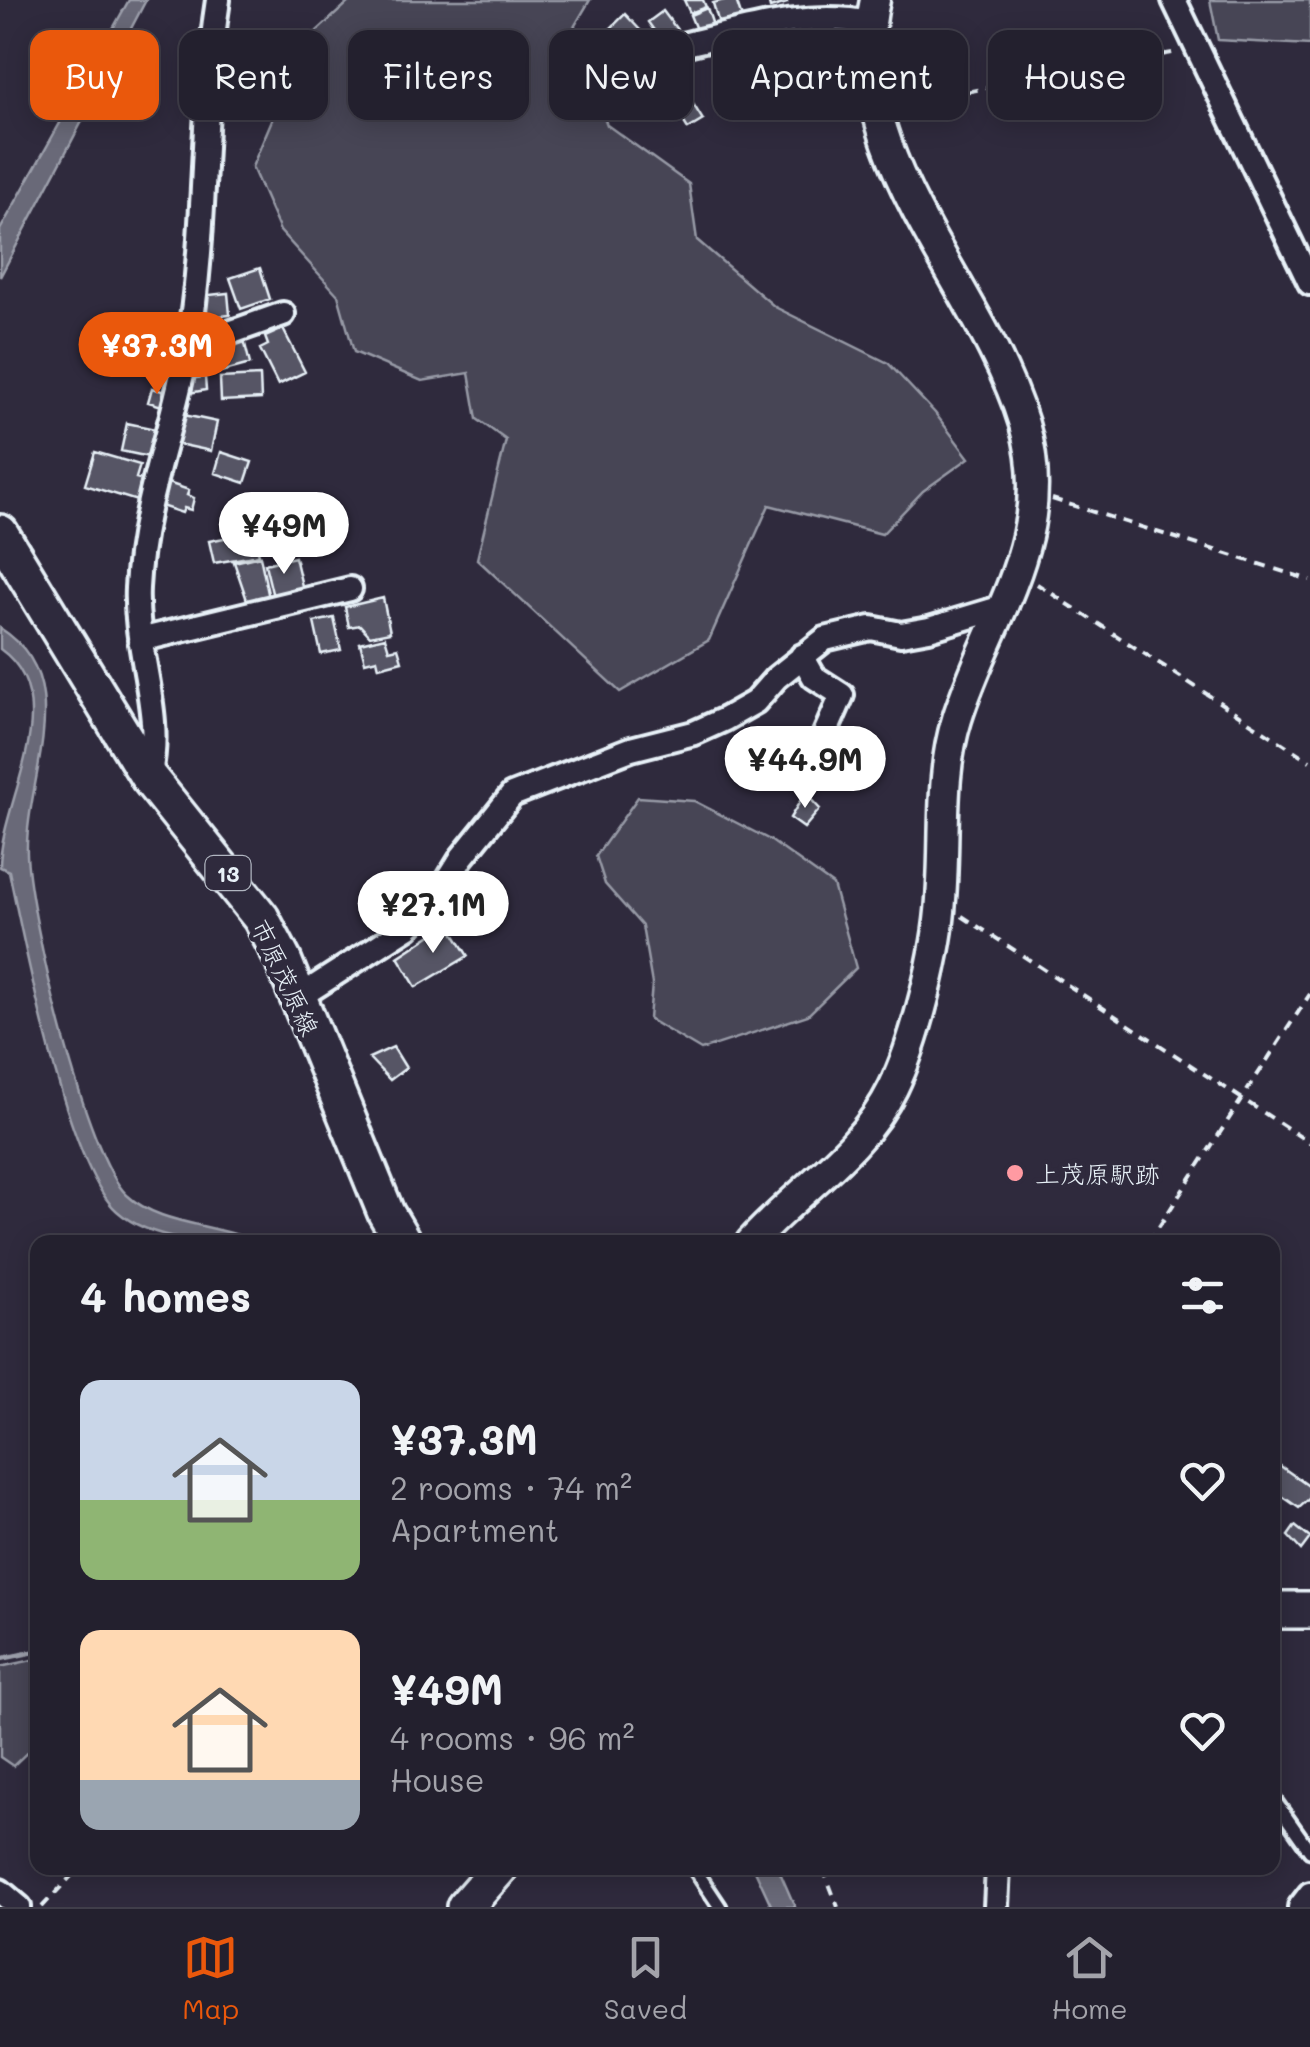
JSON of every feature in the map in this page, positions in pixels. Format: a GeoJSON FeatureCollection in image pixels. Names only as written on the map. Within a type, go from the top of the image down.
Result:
{"type":"FeatureCollection","features":[{"type":"Feature","properties":{"kind":"main road","name":"市原茂原線"},"geometry":{"type":"LineString","coordinates":[[0,533],[149,778],[261,918],[299,997],[386,1213],[399,1235]]}},
{"type":"Feature","properties":{"kind":"main road"},"geometry":{"type":"LineString","coordinates":[[1280,1610],[1310,1610]]}},
{"type":"Feature","properties":{"kind":"main road"},"geometry":{"type":"LineString","coordinates":[[465,1907],[493,1875]]}},
{"type":"Feature","properties":{"kind":"street"},"geometry":{"type":"LineString","coordinates":[[149,778],[151,703],[136,592],[144,512],[187,348],[218,0]]}},
{"type":"Feature","properties":{"kind":"street"},"geometry":{"type":"LineString","coordinates":[[1174,0],[1310,283]]}},
{"type":"Feature","properties":{"kind":"street"},"geometry":{"type":"LineString","coordinates":[[693,42],[777,22],[872,11]]}},
{"type":"Feature","properties":{"kind":"street"},"geometry":{"type":"LineString","coordinates":[[758,1235],[862,1136],[896,1083],[930,968],[941,903],[948,753],[974,673],[1020,572],[1032,492],[1025,426],[990,338],[900,176],[878,120]]}},
{"type":"Feature","properties":{"kind":"street"},"geometry":{"type":"LineString","coordinates":[[187,348],[282,314]]}},
{"type":"Feature","properties":{"kind":"street"},"geometry":{"type":"LineString","coordinates":[[140,640],[350,589]]}},
{"type":"Feature","properties":{"kind":"street"},"geometry":{"type":"LineString","coordinates":[[299,997],[408,927],[436,901],[462,856],[512,795],[725,719],[756,702],[825,639],[870,628],[901,634],[1006,606]]}},
{"type":"Feature","properties":{"kind":"street"},"geometry":{"type":"LineString","coordinates":[[802,656],[814,676],[842,695],[807,775]]}},
{"type":"Feature","properties":{"kind":"street"},"geometry":{"type":"LineString","coordinates":[[996,1907],[998,1875]]}},
{"type":"Feature","properties":{"kind":"street"},"geometry":{"type":"LineString","coordinates":[[0,1891],[19,1907]]}},
{"type":"Feature","properties":{"kind":"street"},"geometry":{"type":"LineString","coordinates":[[1300,1907],[1310,1894]]}},
{"type":"Feature","properties":{"kind":"lane"},"geometry":{"type":"LineString","coordinates":[[1280,1808],[1310,1851]]}},
{"type":"Feature","properties":{"kind":"lane"},"geometry":{"type":"LineString","coordinates":[[699,1875],[720,1907]]}},
{"type":"Feature","properties":{"kind":"path"},"geometry":{"type":"LineString","coordinates":[[968,91],[1197,48]]}},
{"type":"Feature","properties":{"kind":"path"},"geometry":{"type":"LineString","coordinates":[[1032,492],[1310,580]]}},
{"type":"Feature","properties":{"kind":"path"},"geometry":{"type":"LineString","coordinates":[[1020,572],[1310,761]]}},
{"type":"Feature","properties":{"kind":"path"},"geometry":{"type":"LineString","coordinates":[[941,903],[1310,1142]]}},
{"type":"Feature","properties":{"kind":"path"},"geometry":{"type":"LineString","coordinates":[[1154,1235],[1310,994]]}},
{"type":"Feature","properties":{"kind":"path"},"geometry":{"type":"LineString","coordinates":[[42,1907],[72,1875]]}},
{"type":"Feature","properties":{"kind":"path"},"geometry":{"type":"LineString","coordinates":[[826,1875],[838,1907]]}},
{"type":"Feature","properties":{"kind":"shaded area"},"geometry":{"type":"Polygon","coordinates":[[[351,0],[590,0],[572,30],[549,30],[549,120],[605,120],[689,184],[697,240],[775,307],[888,363],[935,413],[969,458],[923,491],[882,534],[769,505],[709,640],[620,692],[477,559],[506,440],[477,419],[469,373],[422,381],[354,352],[338,295],[280,231],[252,167],[272,120],[328,120],[328,30],[318,30],[351,0]]]}},
{"type":"Feature","properties":{"kind":"shaded area"},"geometry":{"type":"Polygon","coordinates":[[[1210,0],[1310,0],[1310,45],[1218,40],[1210,0]]]}},
{"type":"Feature","properties":{"kind":"shaded area"},"geometry":{"type":"Polygon","coordinates":[[[638,797],[694,801],[770,840],[833,885],[856,968],[808,1015],[701,1050],[649,1019],[652,984],[642,926],[605,884],[596,856],[638,797]]]}},
{"type":"Feature","properties":{"kind":"shaded area"},"geometry":{"type":"Polygon","coordinates":[[[30,1661],[30,1750],[13,1766],[0,1757],[0,1667],[30,1661]]]}},
{"type":"Feature","properties":{"kind":"water"},"geometry":{"type":"Polygon","coordinates":[[[129,0],[146,0],[130,30],[112,30],[129,0]]]}},
{"type":"Feature","properties":{"kind":"water"},"geometry":{"type":"Polygon","coordinates":[[[62,120],[83,120],[0,277],[0,230],[62,120]]]}},
{"type":"Feature","properties":{"kind":"water"},"geometry":{"type":"Polygon","coordinates":[[[0,628],[25,650],[38,675],[44,703],[28,826],[30,886],[62,1033],[94,1134],[111,1171],[127,1195],[140,1205],[237,1235],[164,1235],[131,1221],[117,1211],[99,1187],[81,1149],[50,1052],[9,871],[0,867],[31,723],[30,695],[20,670],[0,649],[0,628]]]}},
{"type":"Feature","properties":{"kind":"water"},"geometry":{"type":"Polygon","coordinates":[[[757,1875],[781,1875],[795,1907],[772,1907],[757,1875]]]}},
{"type":"Feature","properties":{"kind":"building"},"geometry":{"type":"Polygon","coordinates":[[[684,0],[703,0],[706,7],[690,13],[684,0]]]}},
{"type":"Feature","properties":{"kind":"building"},"geometry":{"type":"Polygon","coordinates":[[[736,0],[742,18],[719,24],[713,3],[736,0]]]}},
{"type":"Feature","properties":{"kind":"building"},"geometry":{"type":"Polygon","coordinates":[[[768,0],[787,0],[787,3],[770,8],[768,0]]]}},
{"type":"Feature","properties":{"kind":"building"},"geometry":{"type":"Polygon","coordinates":[[[707,8],[715,30],[699,37],[690,15],[707,8]]]}},
{"type":"Feature","properties":{"kind":"building"},"geometry":{"type":"Polygon","coordinates":[[[663,11],[677,30],[654,30],[648,22],[663,11]]]}},
{"type":"Feature","properties":{"kind":"building"},"geometry":{"type":"Polygon","coordinates":[[[625,14],[640,30],[609,30],[625,14]]]}},
{"type":"Feature","properties":{"kind":"building"},"geometry":{"type":"Polygon","coordinates":[[[693,104],[703,120],[688,129],[682,120],[693,120],[693,104]]]}},
{"type":"Feature","properties":{"kind":"building"},"geometry":{"type":"Polygon","coordinates":[[[260,268],[270,299],[241,309],[230,278],[260,268]]]}},
{"type":"Feature","properties":{"kind":"building"},"geometry":{"type":"Polygon","coordinates":[[[228,293],[230,315],[202,318],[200,296],[228,293]]]}},
{"type":"Feature","properties":{"kind":"building"},"geometry":{"type":"Polygon","coordinates":[[[283,329],[305,372],[278,385],[260,349],[268,345],[265,337],[283,329]]]}},
{"type":"Feature","properties":{"kind":"building"},"geometry":{"type":"Polygon","coordinates":[[[243,336],[250,364],[217,373],[209,345],[243,336]]]}},
{"type":"Feature","properties":{"kind":"building"},"geometry":{"type":"Polygon","coordinates":[[[260,376],[261,399],[221,401],[220,378],[260,376]]]}},
{"type":"Feature","properties":{"kind":"building"},"geometry":{"type":"Polygon","coordinates":[[[205,377],[206,390],[189,393],[187,379],[205,377]]]}},
{"type":"Feature","properties":{"kind":"building"},"geometry":{"type":"Polygon","coordinates":[[[152,388],[166,392],[162,406],[148,402],[152,388]]]}},
{"type":"Feature","properties":{"kind":"building"},"geometry":{"type":"Polygon","coordinates":[[[184,415],[217,422],[211,451],[178,444],[184,415]]]}},
{"type":"Feature","properties":{"kind":"building"},"geometry":{"type":"Polygon","coordinates":[[[127,423],[155,429],[149,457],[121,451],[127,423]]]}},
{"type":"Feature","properties":{"kind":"building"},"geometry":{"type":"Polygon","coordinates":[[[95,452],[140,465],[136,478],[144,480],[137,501],[85,485],[95,452]]]}},
{"type":"Feature","properties":{"kind":"building"},"geometry":{"type":"Polygon","coordinates":[[[221,452],[252,462],[245,483],[215,473],[221,452]]]}},
{"type":"Feature","properties":{"kind":"building"},"geometry":{"type":"Polygon","coordinates":[[[165,482],[189,490],[187,495],[194,498],[191,510],[184,508],[182,513],[158,505],[165,482]]]}},
{"type":"Feature","properties":{"kind":"building"},"geometry":{"type":"Polygon","coordinates":[[[254,532],[259,555],[214,563],[209,541],[254,532]]]}},
{"type":"Feature","properties":{"kind":"building"},"geometry":{"type":"Polygon","coordinates":[[[260,556],[269,598],[248,603],[234,562],[260,556]]]}},
{"type":"Feature","properties":{"kind":"building"},"geometry":{"type":"Polygon","coordinates":[[[295,557],[303,590],[273,597],[265,564],[295,557]]]}},
{"type":"Feature","properties":{"kind":"building"},"geometry":{"type":"Polygon","coordinates":[[[383,598],[390,632],[370,636],[360,625],[349,627],[345,607],[383,598]]]}},
{"type":"Feature","properties":{"kind":"building"},"geometry":{"type":"Polygon","coordinates":[[[334,618],[341,650],[321,654],[314,622],[334,618]]]}},
{"type":"Feature","properties":{"kind":"building"},"geometry":{"type":"Polygon","coordinates":[[[385,637],[389,650],[398,648],[402,661],[379,667],[377,659],[365,662],[360,643],[385,637]]]}},
{"type":"Feature","properties":{"kind":"building"},"geometry":{"type":"Polygon","coordinates":[[[805,793],[820,809],[804,828],[790,818],[805,793]]]}},
{"type":"Feature","properties":{"kind":"building"},"geometry":{"type":"Polygon","coordinates":[[[448,924],[468,956],[416,987],[398,957],[448,924]]]}},
{"type":"Feature","properties":{"kind":"building"},"geometry":{"type":"Polygon","coordinates":[[[393,1047],[406,1068],[390,1080],[369,1058],[393,1047]]]}},
{"type":"Feature","properties":{"kind":"building"},"geometry":{"type":"Polygon","coordinates":[[[1280,1466],[1310,1487],[1310,1498],[1299,1508],[1280,1495],[1280,1466]]]}},
{"type":"Feature","properties":{"kind":"building"},"geometry":{"type":"Polygon","coordinates":[[[1295,1526],[1310,1538],[1301,1550],[1288,1536],[1295,1526]]]}},
{"type":"Feature","properties":{"kind":"waterway"},"geometry":{"type":"LineString","coordinates":[[0,1659],[30,1653]]}},
{"type":"Feature","properties":{"kind":"place","name":"上茂原駅跡"},"geometry":{"type":"Point","coordinates":[1015,1173]}}]}
